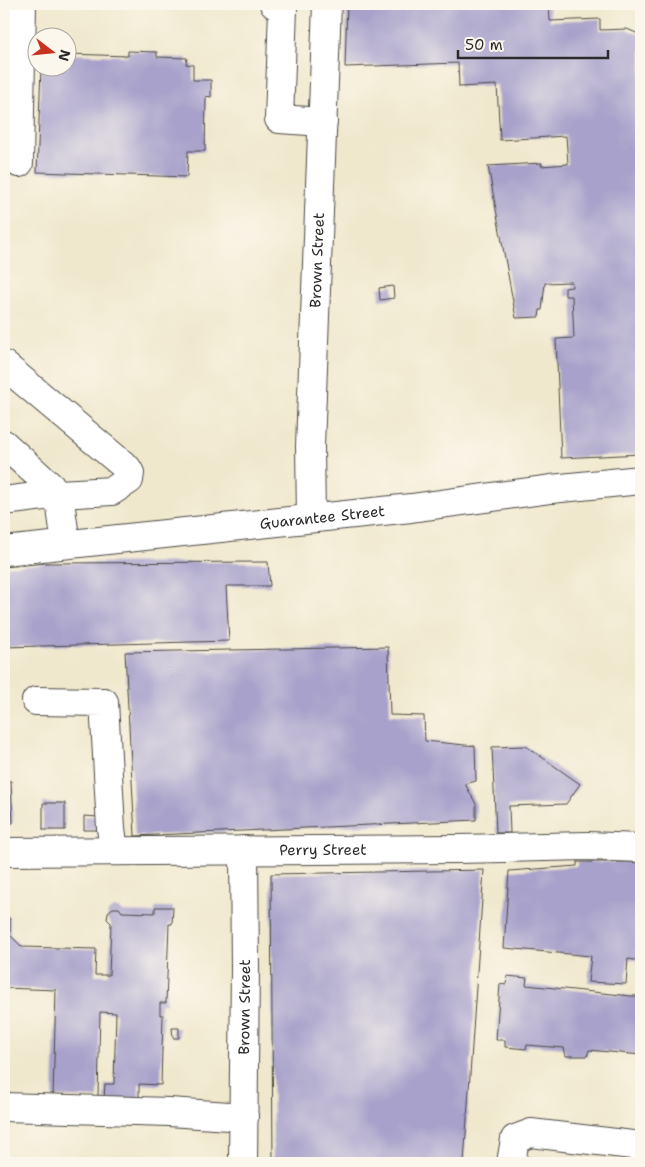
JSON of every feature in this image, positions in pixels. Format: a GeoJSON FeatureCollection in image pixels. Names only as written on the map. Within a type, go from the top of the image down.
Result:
{"type":"FeatureCollection","features":[{"type":"Feature","properties":{"kind":"street"},"geometry":{"type":"LineString","coordinates":[[19,163],[22,4]]}},
{"type":"Feature","properties":{"kind":"street"},"geometry":{"type":"LineString","coordinates":[[274,4],[283,9],[279,119],[323,122]]}},
{"type":"Feature","properties":{"kind":"street","name":"Brown Street"},"geometry":{"type":"LineString","coordinates":[[311,518],[310,446],[327,4]]}},
{"type":"Feature","properties":{"kind":"street"},"geometry":{"type":"LineString","coordinates":[[4,365],[130,473],[129,480],[112,491],[59,494],[4,501]]}},
{"type":"Feature","properties":{"kind":"street"},"geometry":{"type":"LineString","coordinates":[[4,444],[59,494],[66,544]]}},
{"type":"Feature","properties":{"kind":"street","name":"Guarantee Street"},"geometry":{"type":"LineString","coordinates":[[4,551],[411,508],[551,489],[641,480]]}},
{"type":"Feature","properties":{"kind":"street"},"geometry":{"type":"LineString","coordinates":[[36,701],[104,702],[114,851]]}},
{"type":"Feature","properties":{"kind":"street","name":"Perry Street"},"geometry":{"type":"LineString","coordinates":[[4,852],[458,849],[587,846],[641,848]]}},
{"type":"Feature","properties":{"kind":"street","name":"Brown Street"},"geometry":{"type":"LineString","coordinates":[[244,850],[244,1163]]}},
{"type":"Feature","properties":{"kind":"street"},"geometry":{"type":"LineString","coordinates":[[4,1107],[169,1112],[244,1117]]}},
{"type":"Feature","properties":{"kind":"street"},"geometry":{"type":"LineString","coordinates":[[511,1163],[515,1139],[531,1133],[640,1152]]}},
{"type":"Feature","properties":{"kind":"building"},"geometry":{"type":"Polygon","coordinates":[[[347,4],[549,4],[550,21],[600,19],[600,30],[627,29],[641,35],[641,454],[561,458],[556,339],[574,338],[572,296],[565,296],[565,288],[572,287],[572,282],[545,283],[542,310],[540,310],[539,317],[516,318],[488,166],[542,163],[541,166],[568,164],[566,136],[500,140],[497,85],[459,87],[458,63],[345,67],[347,4]]]}},
{"type":"Feature","properties":{"kind":"building"},"geometry":{"type":"Polygon","coordinates":[[[128,51],[157,52],[157,57],[187,58],[186,64],[193,65],[193,80],[211,80],[211,97],[206,96],[205,151],[188,151],[187,177],[37,172],[41,78],[78,78],[78,54],[128,56],[128,51]]]}},
{"type":"Feature","properties":{"kind":"building"},"geometry":{"type":"Polygon","coordinates":[[[393,286],[394,298],[380,300],[379,288],[393,286]]]}},
{"type":"Feature","properties":{"kind":"building"},"geometry":{"type":"Polygon","coordinates":[[[268,562],[270,586],[226,586],[229,641],[4,647],[4,567],[46,563],[268,562]]]}},
{"type":"Feature","properties":{"kind":"building"},"geometry":{"type":"Polygon","coordinates":[[[388,647],[390,715],[424,716],[425,741],[475,746],[476,781],[465,784],[476,804],[476,820],[135,836],[125,652],[388,647]]]}},
{"type":"Feature","properties":{"kind":"building"},"geometry":{"type":"Polygon","coordinates":[[[526,746],[580,784],[566,804],[509,806],[510,833],[496,833],[492,747],[526,746]]]}},
{"type":"Feature","properties":{"kind":"building"},"geometry":{"type":"Polygon","coordinates":[[[6,781],[11,781],[13,823],[4,824],[4,785],[6,781]]]}},
{"type":"Feature","properties":{"kind":"building"},"geometry":{"type":"Polygon","coordinates":[[[43,803],[65,803],[65,830],[43,830],[43,803]]]}},
{"type":"Feature","properties":{"kind":"building"},"geometry":{"type":"Polygon","coordinates":[[[84,816],[99,817],[99,830],[84,830],[84,816]]]}},
{"type":"Feature","properties":{"kind":"building"},"geometry":{"type":"Polygon","coordinates":[[[577,862],[641,862],[641,961],[628,959],[626,984],[588,982],[591,956],[504,948],[509,871],[577,866],[577,862]]]}},
{"type":"Feature","properties":{"kind":"building"},"geometry":{"type":"Polygon","coordinates":[[[484,870],[464,1163],[273,1163],[271,874],[484,870]]]}},
{"type":"Feature","properties":{"kind":"building"},"geometry":{"type":"Polygon","coordinates":[[[155,907],[173,907],[172,924],[169,924],[166,1003],[160,1003],[160,1015],[163,1015],[161,1085],[139,1084],[139,1101],[104,1100],[105,1084],[114,1084],[116,1013],[100,1012],[98,1098],[53,1097],[56,990],[4,988],[4,912],[10,919],[10,935],[22,947],[96,949],[95,975],[109,975],[111,923],[107,919],[108,912],[113,908],[119,908],[122,912],[155,913],[155,907]]]}},
{"type":"Feature","properties":{"kind":"building"},"geometry":{"type":"Polygon","coordinates":[[[507,976],[527,978],[526,985],[631,996],[639,996],[641,991],[641,1055],[589,1050],[587,1056],[566,1056],[564,1048],[527,1045],[526,1049],[505,1047],[505,1040],[496,1040],[500,984],[506,985],[507,976]]]}},
{"type":"Feature","properties":{"kind":"building"},"geometry":{"type":"Polygon","coordinates":[[[172,1028],[179,1028],[179,1038],[173,1038],[172,1028]]]}}]}
